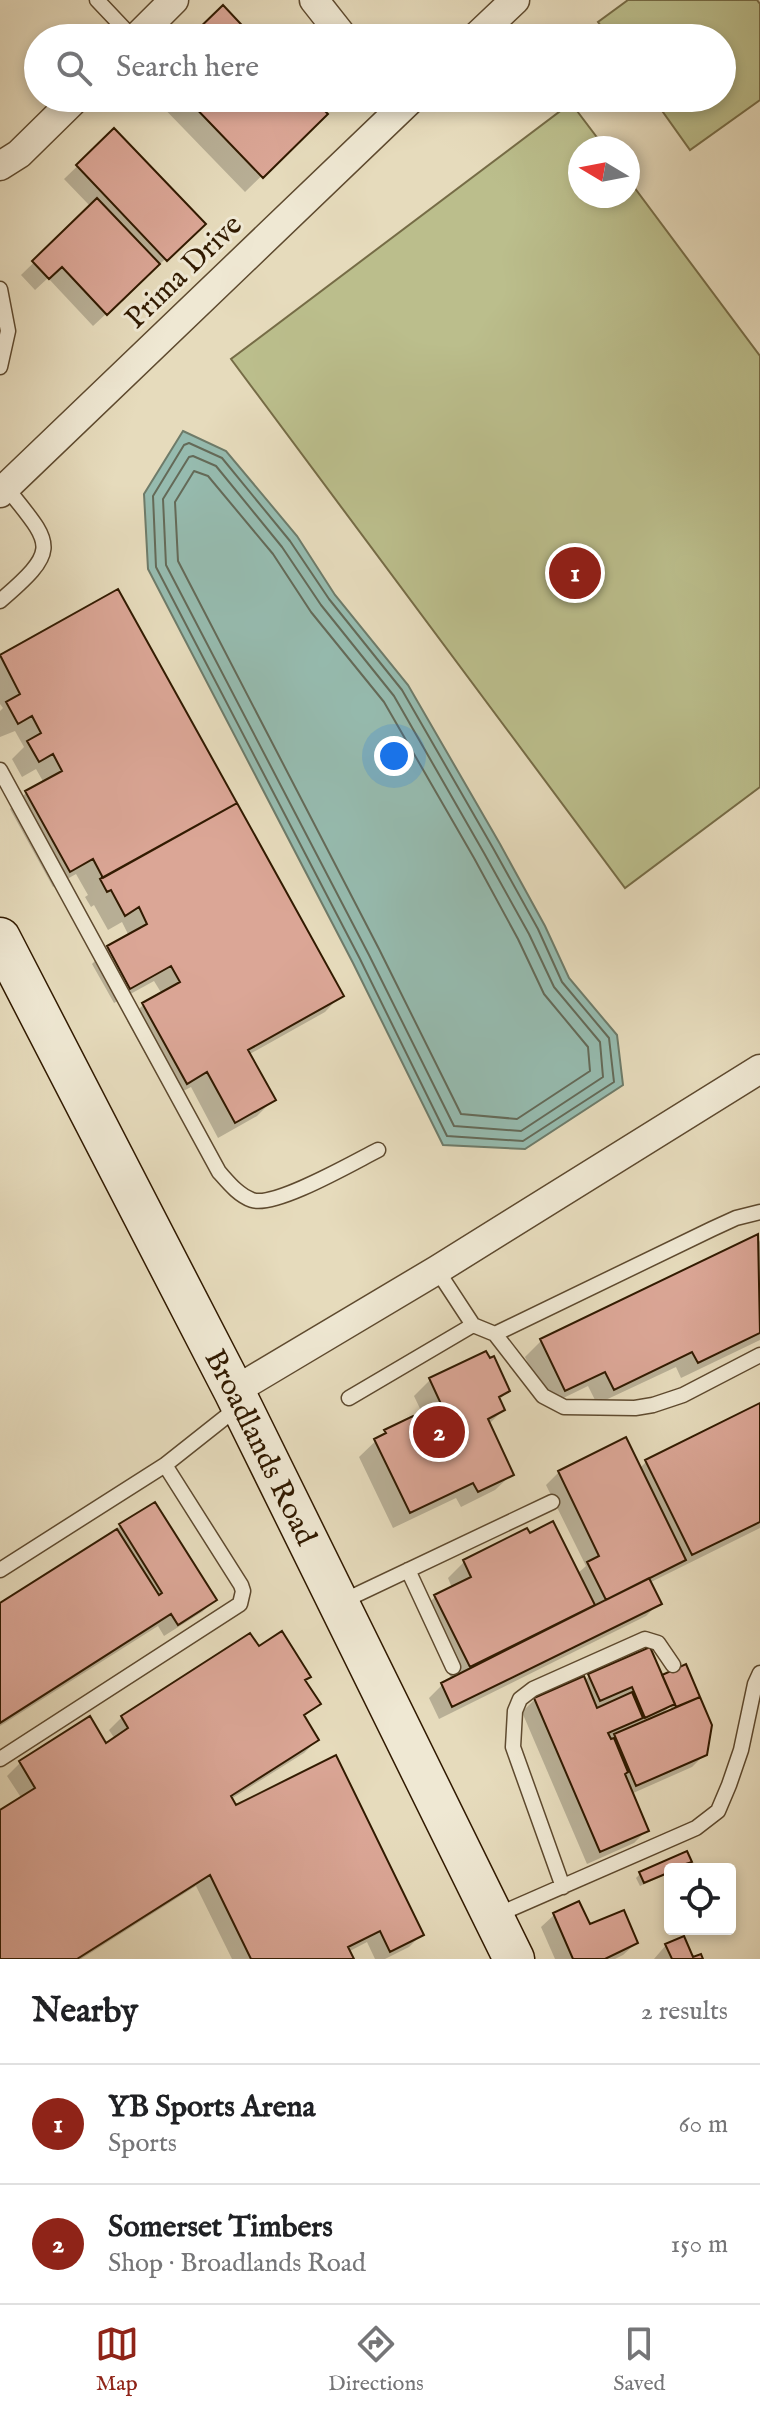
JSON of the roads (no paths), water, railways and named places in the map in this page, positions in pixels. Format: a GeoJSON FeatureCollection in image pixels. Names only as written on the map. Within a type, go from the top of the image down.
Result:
{"type":"FeatureCollection","features":[{"type":"Feature","properties":{"kind":"main road","name":"Broadlands Road"},"geometry":{"type":"LineString","coordinates":[[0,938],[238,1398],[514,1959]]}},
{"type":"Feature","properties":{"kind":"street"},"geometry":{"type":"LineString","coordinates":[[149,24],[174,0]]}},
{"type":"Feature","properties":{"kind":"street"},"geometry":{"type":"LineString","coordinates":[[490,24],[515,0]]}},
{"type":"Feature","properties":{"kind":"street"},"geometry":{"type":"LineString","coordinates":[[318,1],[334,24]]}},
{"type":"Feature","properties":{"kind":"street"},"geometry":{"type":"LineString","coordinates":[[0,166],[19,154],[62,112]]}},
{"type":"Feature","properties":{"kind":"street","name":"Prima Drive"},"geometry":{"type":"LineString","coordinates":[[3,490],[392,112]]}},
{"type":"Feature","properties":{"kind":"street"},"geometry":{"type":"LineString","coordinates":[[238,1398],[760,1069]]}},
{"type":"Feature","properties":{"kind":"lane"},"geometry":{"type":"LineString","coordinates":[[97,0],[120,24]]}},
{"type":"Feature","properties":{"kind":"lane"},"geometry":{"type":"LineString","coordinates":[[0,289],[8,331],[0,367]]}},
{"type":"Feature","properties":{"kind":"lane"},"geometry":{"type":"LineString","coordinates":[[0,601],[37,566],[45,550],[42,533],[3,490]]}},
{"type":"Feature","properties":{"kind":"lane"},"geometry":{"type":"LineString","coordinates":[[0,770],[219,1172],[230,1184],[251,1200],[274,1201],[378,1150]]}},
{"type":"Feature","properties":{"kind":"lane"},"geometry":{"type":"LineString","coordinates":[[495,1334],[712,1229],[760,1212]]}},
{"type":"Feature","properties":{"kind":"lane"},"geometry":{"type":"LineString","coordinates":[[437,1270],[473,1325],[495,1334],[543,1396],[552,1403],[574,1409],[635,1408],[668,1401],[760,1355]]}},
{"type":"Feature","properties":{"kind":"lane"},"geometry":{"type":"LineString","coordinates":[[349,1398],[473,1325]]}},
{"type":"Feature","properties":{"kind":"lane"},"geometry":{"type":"LineString","coordinates":[[0,1570],[165,1465],[238,1398]]}},
{"type":"Feature","properties":{"kind":"lane"},"geometry":{"type":"LineString","coordinates":[[0,1759],[240,1604],[243,1598],[241,1585],[165,1465]]}},
{"type":"Feature","properties":{"kind":"lane"},"geometry":{"type":"LineString","coordinates":[[339,1603],[552,1502]]}},
{"type":"Feature","properties":{"kind":"lane"},"geometry":{"type":"LineString","coordinates":[[408,1570],[453,1667]]}},
{"type":"Feature","properties":{"kind":"lane"},"geometry":{"type":"LineString","coordinates":[[563,1887],[513,1747],[515,1711],[520,1699],[533,1689],[645,1639],[658,1643],[673,1665]]}},
{"type":"Feature","properties":{"kind":"lane"},"geometry":{"type":"LineString","coordinates":[[493,1917],[696,1828],[718,1811],[741,1750],[760,1673]]}},
{"type":"Feature","properties":{"kind":"water"},"geometry":{"type":"Polygon","coordinates":[[[183,431],[226,451],[297,536],[335,595],[408,685],[500,844],[545,926],[569,978],[617,1035],[623,1085],[525,1149],[443,1145],[353,963],[148,569],[144,494],[183,431]]]}},
{"type":"Feature","properties":{"kind":"place","name":"YB Sports Arena"},"geometry":{"type":"Point","coordinates":[575,573]}},
{"type":"Feature","properties":{"kind":"place","name":"Somerset Timbers"},"geometry":{"type":"Point","coordinates":[439,1432]}}]}
